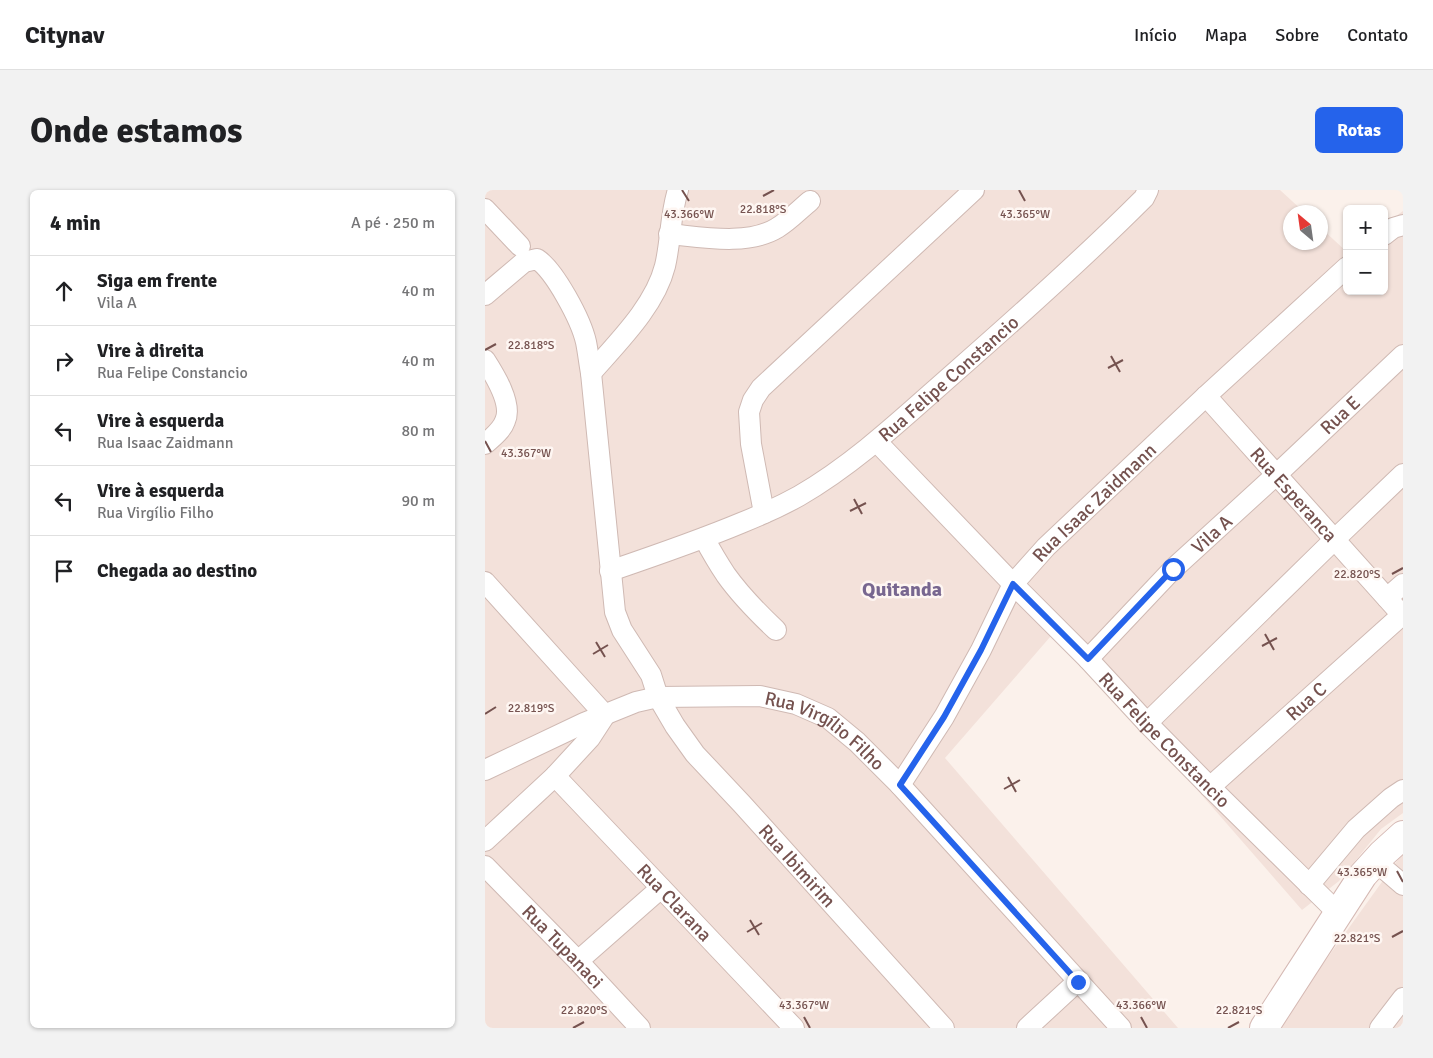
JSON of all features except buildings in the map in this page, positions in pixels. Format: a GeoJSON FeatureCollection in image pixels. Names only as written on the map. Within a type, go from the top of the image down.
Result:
{"type":"FeatureCollection","features":[{"type":"Feature","properties":{"kind":"main road"},"geometry":{"type":"LineString","coordinates":[[1264,1028],[1363,875],[1403,835]]}},
{"type":"Feature","properties":{"kind":"street"},"geometry":{"type":"LineString","coordinates":[[591,372],[620,340],[649,302],[661,280],[666,264],[673,205],[678,190]]}},
{"type":"Feature","properties":{"kind":"street"},"geometry":{"type":"LineString","coordinates":[[764,513],[751,444],[749,412],[757,394],[761,388],[974,190]]}},
{"type":"Feature","properties":{"kind":"street","name":"Rua Felipe Constancio"},"geometry":{"type":"LineString","coordinates":[[1148,190],[1144,198],[1095,246],[877,442],[1088,659],[1147,723],[1338,913]]}},
{"type":"Feature","properties":{"kind":"street"},"geometry":{"type":"LineString","coordinates":[[669,234],[713,238],[756,237],[776,229],[810,201]]}},
{"type":"Feature","properties":{"kind":"street"},"geometry":{"type":"LineString","coordinates":[[485,209],[520,246]]}},
{"type":"Feature","properties":{"kind":"street"},"geometry":{"type":"LineString","coordinates":[[1388,232],[1393,228],[1403,225]]}},
{"type":"Feature","properties":{"kind":"street","name":"Rua Ibimirim"},"geometry":{"type":"LineString","coordinates":[[485,295],[524,262],[537,259],[552,274],[575,312],[586,340],[591,372],[615,612],[622,630],[651,675],[658,697],[675,726],[695,754],[944,1028]]}},
{"type":"Feature","properties":{"kind":"street","name":"Rua Isaac Zaidmann"},"geometry":{"type":"LineString","coordinates":[[900,785],[949,708],[981,650],[1013,584],[1046,546],[1205,396],[1343,271]]}},
{"type":"Feature","properties":{"kind":"street","name":"Rua E"},"geometry":{"type":"LineString","coordinates":[[1276,475],[1403,355]]}},
{"type":"Feature","properties":{"kind":"street"},"geometry":{"type":"LineString","coordinates":[[485,360],[495,375],[507,408],[506,421],[494,437],[485,444]]}},
{"type":"Feature","properties":{"kind":"street","name":"Rua Esperanca"},"geometry":{"type":"LineString","coordinates":[[1205,396],[1403,615]]}},
{"type":"Feature","properties":{"kind":"street"},"geometry":{"type":"LineString","coordinates":[[610,571],[704,538],[764,513],[799,496],[877,442]]}},
{"type":"Feature","properties":{"kind":"street"},"geometry":{"type":"LineString","coordinates":[[1147,723],[1403,474]]}},
{"type":"Feature","properties":{"kind":"street","name":"Vila A"},"geometry":{"type":"LineString","coordinates":[[1088,659],[1173,569],[1276,475]]}},
{"type":"Feature","properties":{"kind":"street"},"geometry":{"type":"LineString","coordinates":[[704,538],[726,575],[756,611],[776,630]]}},
{"type":"Feature","properties":{"kind":"street"},"geometry":{"type":"LineString","coordinates":[[485,582],[605,715],[590,738],[555,776],[485,841]]}},
{"type":"Feature","properties":{"kind":"street"},"geometry":{"type":"LineString","coordinates":[[1387,598],[1403,584]]}},
{"type":"Feature","properties":{"kind":"street","name":"Rua C"},"geometry":{"type":"LineString","coordinates":[[1210,787],[1403,615]]}},
{"type":"Feature","properties":{"kind":"street","name":"Rua Virgílio Filho"},"geometry":{"type":"LineString","coordinates":[[485,770],[584,723],[636,702],[658,697],[760,696],[796,704],[828,718],[857,742],[900,785],[1121,1028]]}},
{"type":"Feature","properties":{"kind":"street","name":"Rua Clarana"},"geometry":{"type":"LineString","coordinates":[[555,776],[794,1028]]}},
{"type":"Feature","properties":{"kind":"street"},"geometry":{"type":"LineString","coordinates":[[1309,885],[1356,829],[1391,798],[1403,790]]}},
{"type":"Feature","properties":{"kind":"street"},"geometry":{"type":"LineString","coordinates":[[1375,861],[1403,885]]}},
{"type":"Feature","properties":{"kind":"street","name":"Rua Tupanaci"},"geometry":{"type":"LineString","coordinates":[[485,866],[578,961],[640,1028]]}},
{"type":"Feature","properties":{"kind":"street"},"geometry":{"type":"LineString","coordinates":[[578,961],[661,888]]}},
{"type":"Feature","properties":{"kind":"street"},"geometry":{"type":"LineString","coordinates":[[1027,1028],[1078,982]]}},
{"type":"Feature","properties":{"kind":"street"},"geometry":{"type":"LineString","coordinates":[[1380,1028],[1403,998]]}},
{"type":"Feature","properties":{"kind":"shaded area","name":"Quitanda"},"geometry":{"type":"Polygon","coordinates":[[[485,190],[1280,190],[1296,205],[1283,205],[1283,250],[1328,250],[1328,234],[1343,248],[1343,295],[1388,295],[1388,222],[1403,211],[1403,813],[1381,829],[1339,881],[1302,910],[1057,629],[945,758],[1178,1028],[485,1028],[485,190]]]}},
{"type":"Feature","properties":{"kind":"shaded area"},"geometry":{"type":"Polygon","coordinates":[[[1402,854],[1403,1028],[1277,1028],[1402,854]]]}},
{"type":"Feature","properties":{"kind":"district","name":"Quitanda"},"geometry":{"type":"Point","coordinates":[902,589]}},
{"type":"Feature","properties":{"kind":"route"},"geometry":{"type":"LineString","coordinates":[[1078,982],[900,785],[944,717],[981,650],[1013,584],[1088,659],[1173,569]]}}]}
